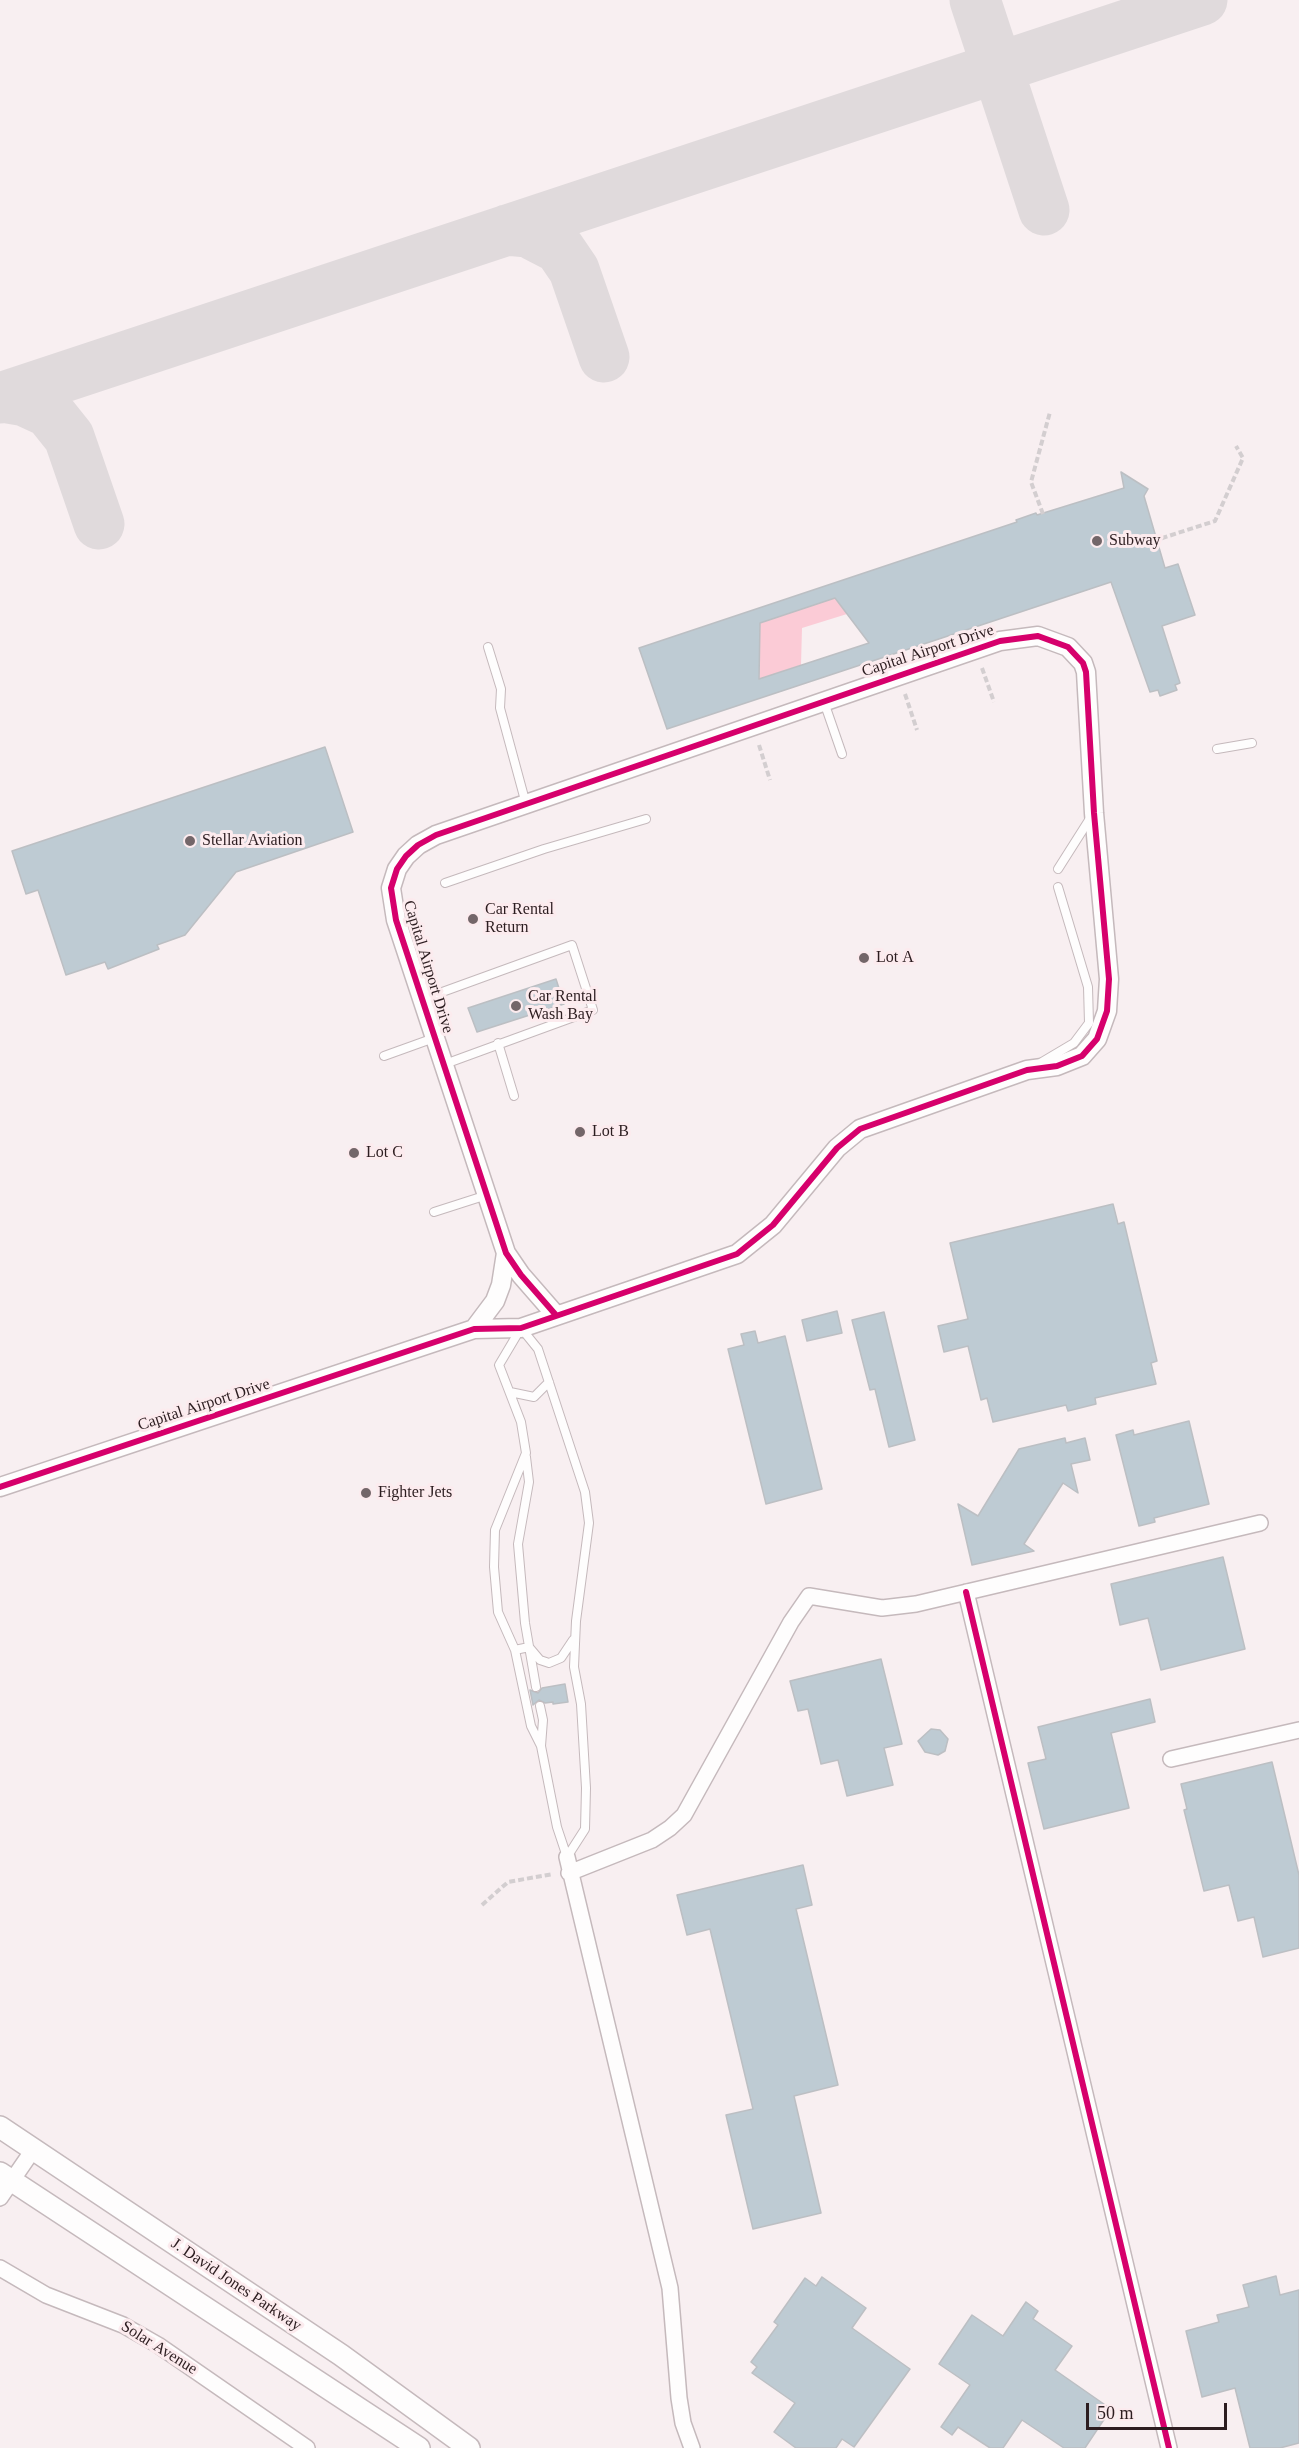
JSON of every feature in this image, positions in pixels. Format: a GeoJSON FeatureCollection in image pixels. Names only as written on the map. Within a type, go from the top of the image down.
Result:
{"type":"FeatureCollection","features":[{"type":"Feature","properties":{"kind":"main road","name":"J. David Jones Parkway"},"geometry":{"type":"LineString","coordinates":[[0,2127],[341,2355],[469,2448]]}},
{"type":"Feature","properties":{"kind":"main road"},"geometry":{"type":"LineString","coordinates":[[4,2184],[419,2448]]}},
{"type":"Feature","properties":{"kind":"street","name":"Capital Airport Drive"},"geometry":{"type":"LineString","coordinates":[[0,1487],[474,1329],[521,1328],[555,1314],[737,1254],[773,1225],[837,1148],[860,1130],[1027,1070],[1058,1066],[1082,1056],[1097,1039],[1107,1011],[1108,979],[1094,813],[1086,672],[1077,655],[1055,641],[1038,636],[1000,641],[436,835],[418,845],[397,869],[391,888],[396,920],[506,1252],[521,1275],[555,1314]]}},
{"type":"Feature","properties":{"kind":"street","name":"Capital Airport Drive"},"geometry":{"type":"LineString","coordinates":[[474,1329],[495,1301],[501,1285],[506,1252]]}},
{"type":"Feature","properties":{"kind":"street"},"geometry":{"type":"LineString","coordinates":[[692,2448],[683,2423],[679,2398],[670,2288],[564,1868],[652,1840],[684,1815],[791,1622],[809,1596],[882,1608],[916,1604],[1260,1523]]}},
{"type":"Feature","properties":{"kind":"street"},"geometry":{"type":"LineString","coordinates":[[966,1592],[1169,2448]]}},
{"type":"Feature","properties":{"kind":"street"},"geometry":{"type":"LineString","coordinates":[[1171,1759],[1299,1730]]}},
{"type":"Feature","properties":{"kind":"street"},"geometry":{"type":"LineString","coordinates":[[4,2184],[33,2150]]}},
{"type":"Feature","properties":{"kind":"street","name":"Solar Avenue"},"geometry":{"type":"LineString","coordinates":[[0,2268],[46,2295],[123,2325],[149,2340],[307,2448]]}},
{"type":"Feature","properties":{"kind":"lane"},"geometry":{"type":"LineString","coordinates":[[488,647],[501,689],[500,708],[526,804]]}},
{"type":"Feature","properties":{"kind":"lane"},"geometry":{"type":"LineString","coordinates":[[824,701],[843,754]]}},
{"type":"Feature","properties":{"kind":"lane"},"geometry":{"type":"LineString","coordinates":[[1217,749],[1252,743]]}},
{"type":"Feature","properties":{"kind":"lane"},"geometry":{"type":"LineString","coordinates":[[1058,869],[1094,813]]}},
{"type":"Feature","properties":{"kind":"lane"},"geometry":{"type":"LineString","coordinates":[[446,883],[544,849],[646,819]]}},
{"type":"Feature","properties":{"kind":"lane"},"geometry":{"type":"LineString","coordinates":[[1027,1070],[1074,1043],[1089,1023],[1088,987],[1058,887]]}},
{"type":"Feature","properties":{"kind":"lane"},"geometry":{"type":"LineString","coordinates":[[423,999],[572,945],[593,1010],[445,1064]]}},
{"type":"Feature","properties":{"kind":"lane"},"geometry":{"type":"LineString","coordinates":[[384,1056],[435,1037]]}},
{"type":"Feature","properties":{"kind":"lane"},"geometry":{"type":"LineString","coordinates":[[498,1043],[514,1096]]}},
{"type":"Feature","properties":{"kind":"lane"},"geometry":{"type":"LineString","coordinates":[[434,1212],[487,1195]]}},
{"type":"Feature","properties":{"kind":"lane"},"geometry":{"type":"LineString","coordinates":[[536,1687],[529,1647],[518,1544],[529,1482],[525,1436],[499,1365],[521,1328],[538,1349],[585,1492],[588,1523],[575,1636],[574,1667],[581,1704],[586,1788],[585,1829],[564,1868]]}},
{"type":"Feature","properties":{"kind":"lane"},"geometry":{"type":"LineString","coordinates":[[510,1392],[534,1397],[549,1382]]}},
{"type":"Feature","properties":{"kind":"lane"},"geometry":{"type":"LineString","coordinates":[[526,1453],[495,1530],[494,1566],[498,1612],[515,1650],[531,1726],[541,1746],[564,1868]]}},
{"type":"Feature","properties":{"kind":"lane"},"geometry":{"type":"LineString","coordinates":[[529,1647],[540,1660],[549,1663],[561,1658],[575,1636]]}},
{"type":"Feature","properties":{"kind":"lane"},"geometry":{"type":"LineString","coordinates":[[515,1650],[529,1647]]}},
{"type":"Feature","properties":{"kind":"lane"},"geometry":{"type":"LineString","coordinates":[[540,1706],[543,1720],[541,1746]]}},
{"type":"Feature","properties":{"kind":"path"},"geometry":{"type":"LineString","coordinates":[[1043,514],[1031,482],[1050,412]]}},
{"type":"Feature","properties":{"kind":"path"},"geometry":{"type":"LineString","coordinates":[[1153,542],[1215,521],[1243,458],[1236,446]]}},
{"type":"Feature","properties":{"kind":"path"},"geometry":{"type":"LineString","coordinates":[[982,668],[994,702]]}},
{"type":"Feature","properties":{"kind":"path"},"geometry":{"type":"LineString","coordinates":[[905,694],[917,730]]}},
{"type":"Feature","properties":{"kind":"path"},"geometry":{"type":"LineString","coordinates":[[759,745],[770,780]]}},
{"type":"Feature","properties":{"kind":"path"},"geometry":{"type":"LineString","coordinates":[[482,1905],[508,1882],[564,1868]]}},
{"type":"Feature","properties":{"kind":"shaded area"},"geometry":{"type":"Polygon","coordinates":[[[835,598],[847,614],[802,628],[801,665],[759,679],[760,623],[835,598]]]}},
{"type":"Feature","properties":{"kind":"building"},"geometry":{"type":"Polygon","coordinates":[[[1121,472],[1148,489],[1144,496],[1165,568],[1178,564],[1195,615],[1162,626],[1180,683],[1175,685],[1177,690],[1160,696],[1158,690],[1150,692],[1111,582],[667,729],[639,648],[1017,522],[1016,520],[1036,513],[1037,515],[1124,488],[1121,472]],[[835,598],[760,623],[759,679],[869,643],[835,598]]]}},
{"type":"Feature","properties":{"kind":"building"},"geometry":{"type":"Polygon","coordinates":[[[325,747],[353,832],[236,872],[185,935],[157,945],[159,949],[108,969],[105,962],[66,975],[38,890],[26,894],[12,851],[325,747]]]}},
{"type":"Feature","properties":{"kind":"building","name":"Car Rental Wash Bay"},"geometry":{"type":"Polygon","coordinates":[[[556,979],[564,1004],[477,1032],[468,1008],[556,979]]]}},
{"type":"Feature","properties":{"kind":"building"},"geometry":{"type":"Polygon","coordinates":[[[1113,1204],[1118,1224],[1124,1222],[1157,1361],[1151,1363],[1156,1384],[1095,1398],[1096,1404],[1068,1411],[1066,1405],[993,1422],[987,1398],[981,1400],[968,1346],[944,1352],[938,1326],[968,1319],[950,1243],[1113,1204]]]}},
{"type":"Feature","properties":{"kind":"building"},"geometry":{"type":"Polygon","coordinates":[[[837,1311],[842,1333],[807,1341],[802,1320],[837,1311]]]}},
{"type":"Feature","properties":{"kind":"building"},"geometry":{"type":"Polygon","coordinates":[[[884,1312],[915,1440],[889,1447],[875,1389],[870,1390],[852,1320],[884,1312]]]}},
{"type":"Feature","properties":{"kind":"building"},"geometry":{"type":"Polygon","coordinates":[[[755,1331],[758,1343],[785,1336],[822,1489],[766,1504],[728,1349],[744,1345],[741,1334],[755,1331]]]}},
{"type":"Feature","properties":{"kind":"building"},"geometry":{"type":"Polygon","coordinates":[[[1189,1421],[1209,1504],[1154,1518],[1155,1522],[1139,1526],[1116,1435],[1133,1430],[1134,1435],[1189,1421]]]}},
{"type":"Feature","properties":{"kind":"building"},"geometry":{"type":"Polygon","coordinates":[[[1065,1438],[1066,1443],[1085,1438],[1090,1460],[1071,1464],[1078,1493],[1063,1483],[1024,1544],[1034,1551],[972,1565],[958,1504],[978,1516],[1019,1449],[1065,1438]]]}},
{"type":"Feature","properties":{"kind":"building"},"geometry":{"type":"Polygon","coordinates":[[[1223,1557],[1245,1649],[1161,1670],[1148,1618],[1120,1625],[1111,1584],[1223,1557]]]}},
{"type":"Feature","properties":{"kind":"building"},"geometry":{"type":"Polygon","coordinates":[[[881,1659],[902,1744],[884,1748],[893,1785],[847,1796],[838,1760],[821,1764],[808,1709],[798,1711],[790,1681],[881,1659]]]}},
{"type":"Feature","properties":{"kind":"building"},"geometry":{"type":"Polygon","coordinates":[[[565,1684],[568,1702],[553,1704],[553,1702],[545,1703],[539,1700],[533,1705],[530,1690],[538,1693],[542,1688],[565,1684]]]}},
{"type":"Feature","properties":{"kind":"building"},"geometry":{"type":"Polygon","coordinates":[[[1150,1699],[1155,1722],[1111,1733],[1129,1808],[1044,1829],[1028,1763],[1046,1759],[1038,1727],[1150,1699]]]}},
{"type":"Feature","properties":{"kind":"building"},"geometry":{"type":"Polygon","coordinates":[[[931,1729],[940,1730],[948,1739],[945,1751],[938,1755],[925,1752],[918,1741],[931,1729]]]}},
{"type":"Feature","properties":{"kind":"building"},"geometry":{"type":"Polygon","coordinates":[[[1272,1762],[1299,1875],[1299,1948],[1263,1957],[1254,1917],[1238,1921],[1229,1885],[1204,1891],[1184,1810],[1187,1809],[1181,1784],[1272,1762]]]}},
{"type":"Feature","properties":{"kind":"building"},"geometry":{"type":"Polygon","coordinates":[[[803,1865],[812,1905],[796,1909],[838,2085],[794,2096],[821,2213],[753,2229],[726,2115],[753,2109],[710,1929],[687,1935],[677,1895],[803,1865]]]}},
{"type":"Feature","properties":{"kind":"building"},"geometry":{"type":"Polygon","coordinates":[[[1276,2276],[1280,2295],[1299,2290],[1299,2443],[1280,2448],[1250,2448],[1235,2388],[1202,2397],[1186,2331],[1219,2322],[1217,2315],[1249,2307],[1243,2285],[1276,2276]]]}},
{"type":"Feature","properties":{"kind":"building"},"geometry":{"type":"Polygon","coordinates":[[[822,2277],[866,2308],[852,2328],[910,2369],[854,2447],[842,2439],[836,2448],[796,2448],[774,2432],[795,2403],[752,2373],[757,2367],[751,2362],[778,2325],[774,2322],[805,2278],[816,2286],[822,2277]]]}},
{"type":"Feature","properties":{"kind":"building"},"geometry":{"type":"Polygon","coordinates":[[[1026,2302],[1038,2311],[1033,2319],[1072,2346],[1055,2370],[1111,2409],[1085,2448],[1064,2448],[1022,2420],[1003,2448],[990,2448],[958,2427],[952,2435],[941,2427],[970,2385],[939,2364],[972,2315],[1003,2336],[1026,2302]]]}},
{"type":"Feature","properties":{"kind":"taxiway"},"geometry":{"type":"LineString","coordinates":[[975,0],[1044,210]]}},
{"type":"Feature","properties":{"kind":"taxiway"},"geometry":{"type":"LineString","coordinates":[[0,398],[1202,0]]}},
{"type":"Feature","properties":{"kind":"taxiway"},"geometry":{"type":"LineString","coordinates":[[507,230],[528,232],[559,248],[574,270],[604,357]]}},
{"type":"Feature","properties":{"kind":"taxiway"},"geometry":{"type":"LineString","coordinates":[[2,397],[25,401],[49,412],[69,437],[99,524]]}},
{"type":"Feature","properties":{"kind":"cycle path"},"geometry":{"type":"LineString","coordinates":[[0,1487],[474,1329],[521,1328],[737,1254],[773,1225],[837,1148],[860,1129],[1027,1070],[1057,1066],[1082,1056],[1097,1039],[1107,1011],[1109,979],[1094,813],[1086,672],[1083,663],[1068,647],[1038,636],[1000,641],[436,835],[418,845],[406,856],[397,869],[391,888],[396,920],[506,1253],[521,1275],[555,1314]]}},
{"type":"Feature","properties":{"kind":"cycle path"},"geometry":{"type":"LineString","coordinates":[[966,1592],[1169,2448]]}},
{"type":"Feature","properties":{"kind":"place","name":"Subway"},"geometry":{"type":"Point","coordinates":[1097,541]}},
{"type":"Feature","properties":{"kind":"place","name":"Stellar Aviation"},"geometry":{"type":"Point","coordinates":[190,841]}},
{"type":"Feature","properties":{"kind":"place","name":"Car Rental Return"},"geometry":{"type":"Point","coordinates":[473,919]}},
{"type":"Feature","properties":{"kind":"place","name":"Lot A"},"geometry":{"type":"Point","coordinates":[864,958]}},
{"type":"Feature","properties":{"kind":"place","name":"Car Rental Wash Bay"},"geometry":{"type":"Point","coordinates":[516,1006]}},
{"type":"Feature","properties":{"kind":"place","name":"Lot B"},"geometry":{"type":"Point","coordinates":[580,1132]}},
{"type":"Feature","properties":{"kind":"place","name":"Lot C"},"geometry":{"type":"Point","coordinates":[354,1153]}},
{"type":"Feature","properties":{"kind":"place","name":"Fighter Jets"},"geometry":{"type":"Point","coordinates":[366,1493]}}]}
